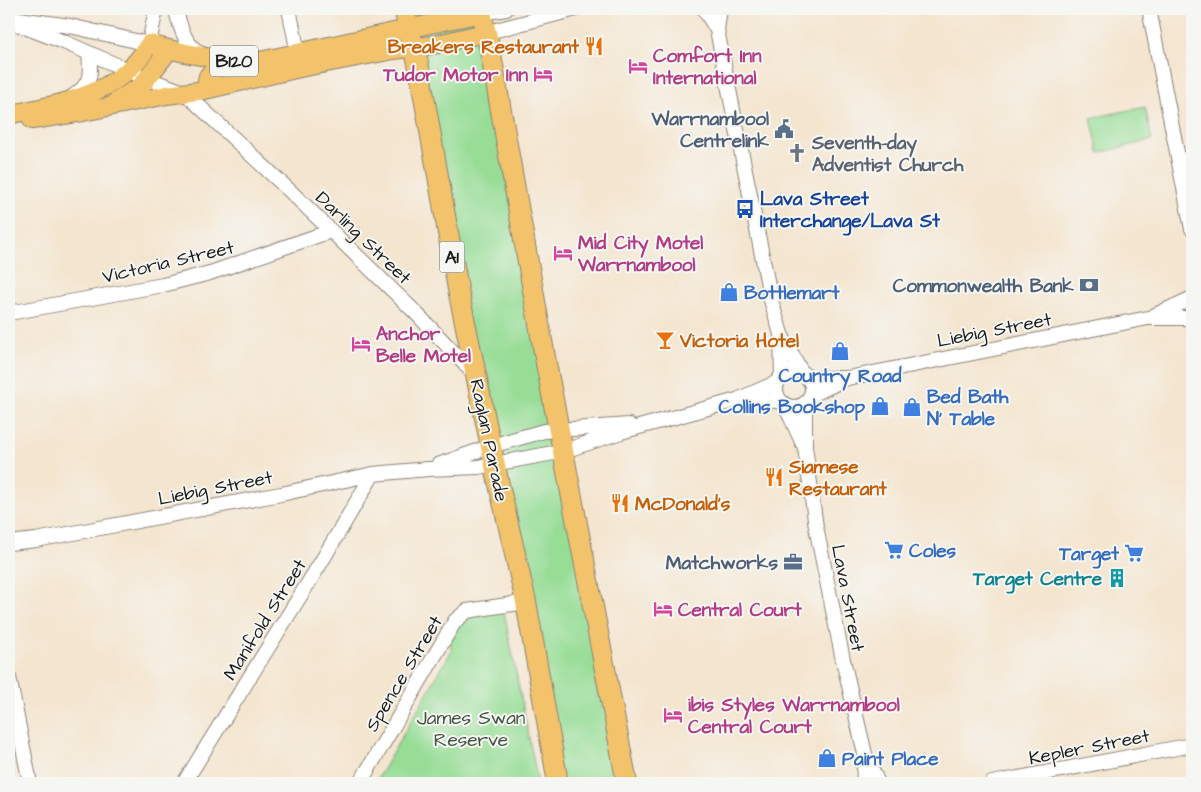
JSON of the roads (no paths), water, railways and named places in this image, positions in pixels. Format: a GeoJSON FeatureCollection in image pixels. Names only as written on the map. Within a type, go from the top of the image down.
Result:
{"type":"FeatureCollection","features":[{"type":"Feature","properties":{"kind":"highway","name":"Raglan Parade"},"geometry":{"type":"LineString","coordinates":[[404,9],[412,39],[476,378],[526,602],[558,783]]}},
{"type":"Feature","properties":{"kind":"highway"},"geometry":{"type":"LineString","coordinates":[[482,18],[627,783]]}},
{"type":"Feature","properties":{"kind":"main road","name":"B120"},"geometry":{"type":"LineString","coordinates":[[9,123],[82,112],[184,92],[205,90],[299,61],[412,39],[482,18]]}},
{"type":"Feature","properties":{"kind":"main road","name":"B120"},"geometry":{"type":"LineString","coordinates":[[149,44],[216,59],[299,61]]}},
{"type":"Feature","properties":{"kind":"main road"},"geometry":{"type":"LineString","coordinates":[[9,115],[68,101],[99,90],[117,80],[128,70],[149,44]]}},
{"type":"Feature","properties":{"kind":"main road","name":"B120"},"geometry":{"type":"LineString","coordinates":[[82,112],[124,97],[141,86],[170,50]]}},
{"type":"Feature","properties":{"kind":"main road"},"geometry":{"type":"LineString","coordinates":[[205,90],[208,76],[216,59]]}},
{"type":"Feature","properties":{"kind":"street"},"geometry":{"type":"LineString","coordinates":[[9,19],[70,26],[149,44],[156,9]]}},
{"type":"Feature","properties":{"kind":"street"},"geometry":{"type":"LineString","coordinates":[[289,9],[299,61]]}},
{"type":"Feature","properties":{"kind":"street"},"geometry":{"type":"LineString","coordinates":[[482,18],[506,9]]}},
{"type":"Feature","properties":{"kind":"street"},"geometry":{"type":"LineString","coordinates":[[482,18],[576,9]]}},
{"type":"Feature","properties":{"kind":"street"},"geometry":{"type":"LineString","coordinates":[[704,9],[717,30]]}},
{"type":"Feature","properties":{"kind":"street"},"geometry":{"type":"LineString","coordinates":[[720,9],[717,30],[769,288],[781,334],[811,386],[808,399],[796,407],[783,403],[776,392],[780,379],[781,334]]}},
{"type":"Feature","properties":{"kind":"street"},"geometry":{"type":"LineString","coordinates":[[1149,9],[1192,229]]}},
{"type":"Feature","properties":{"kind":"street"},"geometry":{"type":"LineString","coordinates":[[170,50],[178,28],[176,10]]}},
{"type":"Feature","properties":{"kind":"street"},"geometry":{"type":"LineString","coordinates":[[176,10],[182,33],[188,43],[199,53],[216,59]]}},
{"type":"Feature","properties":{"kind":"street"},"geometry":{"type":"LineString","coordinates":[[9,19],[128,70]]}},
{"type":"Feature","properties":{"kind":"street"},"geometry":{"type":"LineString","coordinates":[[68,101],[84,89],[89,81],[90,53]]}},
{"type":"Feature","properties":{"kind":"street","name":"B120"},"geometry":{"type":"LineString","coordinates":[[128,70],[184,92]]}},
{"type":"Feature","properties":{"kind":"street","name":"Darling Street"},"geometry":{"type":"LineString","coordinates":[[205,90],[211,109],[222,126]]}},
{"type":"Feature","properties":{"kind":"street","name":"Darling Street"},"geometry":{"type":"LineString","coordinates":[[184,92],[222,126],[454,351],[476,378]]}},
{"type":"Feature","properties":{"kind":"street","name":"Victoria Street"},"geometry":{"type":"LineString","coordinates":[[9,313],[163,285],[196,277],[331,231]]}},
{"type":"Feature","properties":{"kind":"street"},"geometry":{"type":"LineString","coordinates":[[1191,297],[1189,309],[1192,317]]}},
{"type":"Feature","properties":{"kind":"street","name":"Liebig Street"},"geometry":{"type":"LineString","coordinates":[[1148,318],[1191,297]]}},
{"type":"Feature","properties":{"kind":"street","name":"Liebig Street"},"geometry":{"type":"LineString","coordinates":[[805,376],[848,378],[1148,318],[1192,317]]}},
{"type":"Feature","properties":{"kind":"street"},"geometry":{"type":"LineString","coordinates":[[780,379],[792,372],[805,376]]}},
{"type":"Feature","properties":{"kind":"street","name":"Liebig Street"},"geometry":{"type":"LineString","coordinates":[[808,399],[848,378]]}},
{"type":"Feature","properties":{"kind":"street","name":"Liebig Street"},"geometry":{"type":"LineString","coordinates":[[428,469],[493,455],[564,451],[650,424],[737,400],[780,379]]}},
{"type":"Feature","properties":{"kind":"street","name":"Lava Street"},"geometry":{"type":"LineString","coordinates":[[808,399],[805,446],[816,527],[842,660],[865,754],[878,783]]}},
{"type":"Feature","properties":{"kind":"street","name":"Liebig Street"},"geometry":{"type":"LineString","coordinates":[[737,400],[783,403]]}},
{"type":"Feature","properties":{"kind":"street","name":"Lava Street"},"geometry":{"type":"LineString","coordinates":[[783,403],[805,446]]}},
{"type":"Feature","properties":{"kind":"street","name":"Liebig Street"},"geometry":{"type":"LineString","coordinates":[[9,543],[36,540],[223,505],[373,474],[478,467],[493,455],[544,430],[650,424]]}},
{"type":"Feature","properties":{"kind":"street","name":"Manifold Street"},"geometry":{"type":"LineString","coordinates":[[184,783],[320,564],[373,474]]}},
{"type":"Feature","properties":{"kind":"street","name":"Spence Street"},"geometry":{"type":"LineString","coordinates":[[360,783],[455,621],[467,611],[526,602]]}},
{"type":"Feature","properties":{"kind":"street"},"geometry":{"type":"LineString","coordinates":[[9,677],[30,783]]}},
{"type":"Feature","properties":{"kind":"street","name":"Kepler Street"},"geometry":{"type":"LineString","coordinates":[[992,783],[1034,780],[1192,745]]}},
{"type":"Feature","properties":{"kind":"street","name":"Lava Street"},"geometry":{"type":"LineString","coordinates":[[863,783],[865,754]]}},
{"type":"Feature","properties":{"kind":"place","name":"Breakers Restaurant"},"geometry":{"type":"Point","coordinates":[594,46]}},
{"type":"Feature","properties":{"kind":"place","name":"Comfort Inn International"},"geometry":{"type":"Point","coordinates":[638,66]}},
{"type":"Feature","properties":{"kind":"place","name":"Tudor Motor Inn"},"geometry":{"type":"Point","coordinates":[543,74]}},
{"type":"Feature","properties":{"kind":"place","name":"Warrnambool Centrelink"},"geometry":{"type":"Point","coordinates":[784,129]}},
{"type":"Feature","properties":{"kind":"place","name":"Seventh-day Adventist Church"},"geometry":{"type":"Point","coordinates":[797,153]}},
{"type":"Feature","properties":{"kind":"place","name":"Lava Street Interchange/Lava St"},"geometry":{"type":"Point","coordinates":[745,209]}},
{"type":"Feature","properties":{"kind":"place","name":"Mid City Motel Warrnambool"},"geometry":{"type":"Point","coordinates":[563,253]}},
{"type":"Feature","properties":{"kind":"place","name":"Commonwealth Bank"},"geometry":{"type":"Point","coordinates":[1089,285]}},
{"type":"Feature","properties":{"kind":"place","name":"Bottlemart"},"geometry":{"type":"Point","coordinates":[729,292]}},
{"type":"Feature","properties":{"kind":"place","name":"Victoria Hotel"},"geometry":{"type":"Point","coordinates":[665,340]}},
{"type":"Feature","properties":{"kind":"place","name":"Anchor Belle Motel"},"geometry":{"type":"Point","coordinates":[361,344]}},
{"type":"Feature","properties":{"kind":"place","name":"Country Road"},"geometry":{"type":"Point","coordinates":[840,351]}},
{"type":"Feature","properties":{"kind":"place","name":"Collins Bookshop"},"geometry":{"type":"Point","coordinates":[880,406]}},
{"type":"Feature","properties":{"kind":"place","name":"Bed Bath N' Table"},"geometry":{"type":"Point","coordinates":[912,407]}},
{"type":"Feature","properties":{"kind":"place","name":"Siamese Restaurant"},"geometry":{"type":"Point","coordinates":[774,477]}},
{"type":"Feature","properties":{"kind":"place","name":"McDonald's"},"geometry":{"type":"Point","coordinates":[620,503]}},
{"type":"Feature","properties":{"kind":"place","name":"Coles"},"geometry":{"type":"Point","coordinates":[894,550]}},
{"type":"Feature","properties":{"kind":"place","name":"Target"},"geometry":{"type":"Point","coordinates":[1134,553]}},
{"type":"Feature","properties":{"kind":"place","name":"Matchworks"},"geometry":{"type":"Point","coordinates":[793,562]}},
{"type":"Feature","properties":{"kind":"place","name":"Target Centre"},"geometry":{"type":"Point","coordinates":[1117,578]}},
{"type":"Feature","properties":{"kind":"place","name":"Central Court"},"geometry":{"type":"Point","coordinates":[663,609]}},
{"type":"Feature","properties":{"kind":"place","name":"ibis Styles Warrnambool Central Court"},"geometry":{"type":"Point","coordinates":[673,715]}},
{"type":"Feature","properties":{"kind":"place","name":"Paint Place"},"geometry":{"type":"Point","coordinates":[827,758]}},
{"type":"Feature","properties":{"kind":"park label","name":"James Swan Reserve"},"geometry":{"type":"Point","coordinates":[471,728]}}]}
